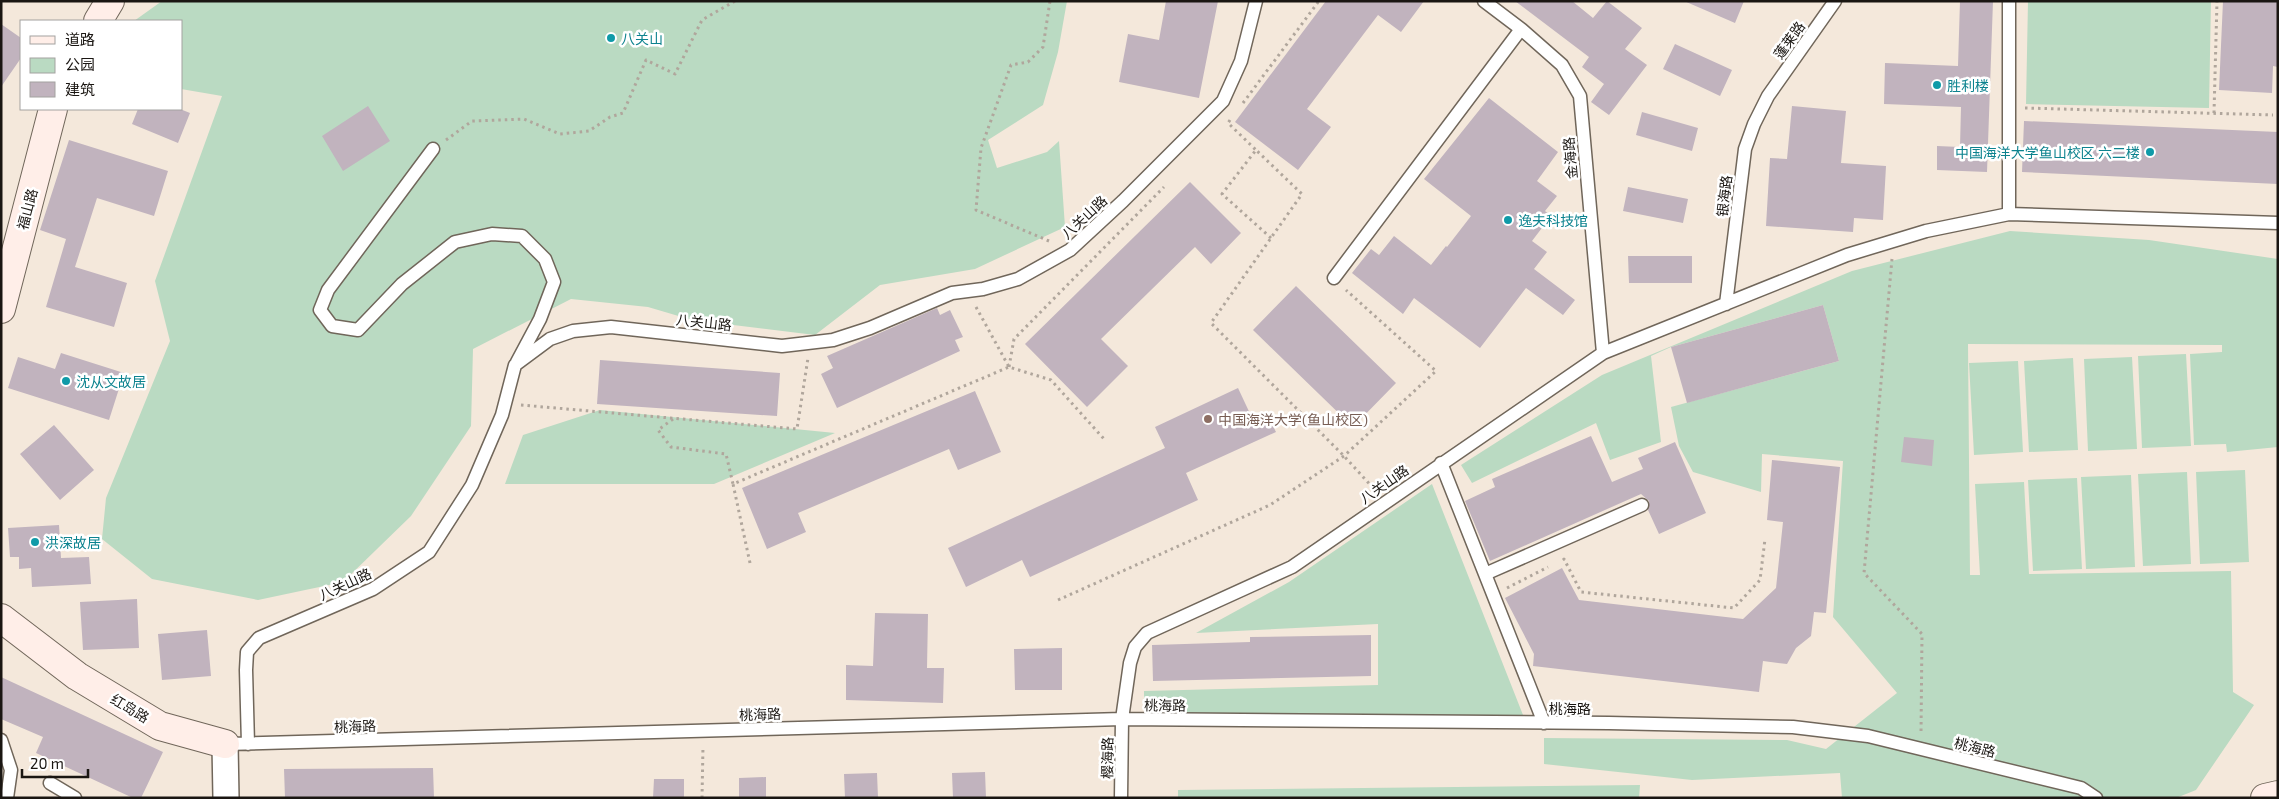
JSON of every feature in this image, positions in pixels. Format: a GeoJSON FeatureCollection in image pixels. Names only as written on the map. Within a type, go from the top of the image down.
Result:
{"type":"FeatureCollection","features":[{"type":"Feature","properties":{"kind":"street"},"geometry":{"type":"LineString","coordinates":[[99,20],[110,1]]}},
{"type":"Feature","properties":{"kind":"street","name":"福山路"},"geometry":{"type":"LineString","coordinates":[[1,309],[54,110]]}},
{"type":"Feature","properties":{"kind":"street","name":"红岛路"},"geometry":{"type":"LineString","coordinates":[[1,618],[77,676],[160,726],[237,744]]}},
{"type":"Feature","properties":{"kind":"street"},"geometry":{"type":"LineString","coordinates":[[226,798],[237,744]]}},
{"type":"Feature","properties":{"kind":"street"},"geometry":{"type":"LineString","coordinates":[[2265,798],[2278,794]]}},
{"type":"Feature","properties":{"kind":"lane","name":"八关山路"},"geometry":{"type":"LineString","coordinates":[[237,744],[247,652],[259,638],[373,589],[429,552],[472,485],[505,404],[515,365],[550,339],[572,331],[611,327],[782,346],[810,343],[833,340],[870,328],[952,293],[1018,279],[1070,250],[1123,201],[1223,101],[1241,61],[1256,1]]}},
{"type":"Feature","properties":{"kind":"lane","name":"金海路"},"geometry":{"type":"LineString","coordinates":[[1484,1],[1521,29],[1562,65],[1580,96],[1603,353]]}},
{"type":"Feature","properties":{"kind":"lane","name":"蓬莱路"},"geometry":{"type":"LineString","coordinates":[[1768,96],[1836,1]]}},
{"type":"Feature","properties":{"kind":"lane"},"geometry":{"type":"LineString","coordinates":[[2009,1],[2009,214]]}},
{"type":"Feature","properties":{"kind":"lane"},"geometry":{"type":"LineString","coordinates":[[1334,278],[1521,29]]}},
{"type":"Feature","properties":{"kind":"lane","name":"银海路"},"geometry":{"type":"LineString","coordinates":[[1726,304],[1745,149],[1754,124],[1768,96]]}},
{"type":"Feature","properties":{"kind":"lane"},"geometry":{"type":"LineString","coordinates":[[433,149],[328,290],[320,310],[332,326],[358,330],[402,284],[455,242],[492,234],[522,236],[545,259],[554,282],[540,319],[515,365]]}},
{"type":"Feature","properties":{"kind":"lane","name":"八关山路"},"geometry":{"type":"LineString","coordinates":[[1122,720],[1130,663],[1135,647],[1147,633],[1292,567],[1603,353],[1846,255],[1926,231],[2009,214],[2278,223]]}},
{"type":"Feature","properties":{"kind":"lane"},"geometry":{"type":"LineString","coordinates":[[1441,463],[1544,723]]}},
{"type":"Feature","properties":{"kind":"lane"},"geometry":{"type":"LineString","coordinates":[[1485,574],[1642,505]]}},
{"type":"Feature","properties":{"kind":"lane","name":"桃海路"},"geometry":{"type":"LineString","coordinates":[[237,744],[1122,720],[1793,727],[1868,736],[2081,788],[2096,798]]}},
{"type":"Feature","properties":{"kind":"lane","name":"樱海路"},"geometry":{"type":"LineString","coordinates":[[1121,798],[1122,720]]}},
{"type":"Feature","properties":{"kind":"lane"},"geometry":{"type":"LineString","coordinates":[[1,740],[11,770],[7,798]]}},
{"type":"Feature","properties":{"kind":"lane"},"geometry":{"type":"LineString","coordinates":[[50,782],[76,798]]}},
{"type":"Feature","properties":{"kind":"path"},"geometry":{"type":"LineString","coordinates":[[433,149],[472,121],[524,119],[560,134],[589,131],[610,117],[623,113],[646,60],[675,74],[702,20],[736,1]]}},
{"type":"Feature","properties":{"kind":"path"},"geometry":{"type":"LineString","coordinates":[[1050,1],[1043,47],[1028,62],[1011,65],[981,148],[976,210],[1070,250]]}},
{"type":"Feature","properties":{"kind":"path"},"geometry":{"type":"LineString","coordinates":[[1240,107],[1318,1]]}},
{"type":"Feature","properties":{"kind":"path"},"geometry":{"type":"LineString","coordinates":[[2214,113],[2217,1]]}},
{"type":"Feature","properties":{"kind":"path"},"geometry":{"type":"LineString","coordinates":[[2010,107],[2273,115]]}},
{"type":"Feature","properties":{"kind":"path"},"geometry":{"type":"LineString","coordinates":[[1221,130],[1234,115]]}},
{"type":"Feature","properties":{"kind":"path"},"geometry":{"type":"LineString","coordinates":[[1228,122],[1302,194],[1211,323],[1344,456],[1385,502]]}},
{"type":"Feature","properties":{"kind":"path"},"geometry":{"type":"LineString","coordinates":[[1256,150],[1222,194],[1271,238]]}},
{"type":"Feature","properties":{"kind":"path"},"geometry":{"type":"LineString","coordinates":[[1008,366],[1014,339],[1166,185]]}},
{"type":"Feature","properties":{"kind":"path"},"geometry":{"type":"LineString","coordinates":[[1894,240],[1864,573],[1922,634],[1921,749]]}},
{"type":"Feature","properties":{"kind":"path"},"geometry":{"type":"LineString","coordinates":[[1058,600],[1270,505],[1344,456],[1436,371],[1334,278]]}},
{"type":"Feature","properties":{"kind":"path"},"geometry":{"type":"LineString","coordinates":[[967,291],[1008,366]]}},
{"type":"Feature","properties":{"kind":"path"},"geometry":{"type":"LineString","coordinates":[[505,404],[797,429],[810,343]]}},
{"type":"Feature","properties":{"kind":"path"},"geometry":{"type":"LineString","coordinates":[[733,484],[1008,366],[1051,380],[1104,439]]}},
{"type":"Feature","properties":{"kind":"path"},"geometry":{"type":"LineString","coordinates":[[674,418],[658,430],[671,447],[726,454],[750,563]]}},
{"type":"Feature","properties":{"kind":"path"},"geometry":{"type":"LineString","coordinates":[[1493,595],[1564,559],[1581,592],[1734,608],[1760,580],[1765,539]]}},
{"type":"Feature","properties":{"kind":"path"},"geometry":{"type":"LineString","coordinates":[[702,798],[704,731]]}},
{"type":"Feature","properties":{"kind":"green space"},"geometry":{"type":"Polygon","coordinates":[[[162,1],[1067,1],[1058,52],[1043,105],[988,140],[997,168],[1047,152],[1059,141],[1065,227],[975,269],[880,285],[815,335],[692,320],[648,307],[571,299],[473,349],[471,426],[411,516],[343,582],[258,600],[152,579],[102,539],[106,498],[170,341],[155,281],[222,96],[182,89],[182,20],[135,20],[162,1]]]}},
{"type":"Feature","properties":{"kind":"green space"},"geometry":{"type":"Polygon","coordinates":[[[2028,1],[2211,1],[2209,108],[2026,104],[2028,1]]]}},
{"type":"Feature","properties":{"kind":"green space"},"geometry":{"type":"Polygon","coordinates":[[[2010,231],[2149,240],[2278,259],[2278,447],[2227,452],[2226,444],[2194,445],[2190,354],[2222,352],[2222,345],[1968,344],[1970,575],[1980,575],[1975,484],[2024,482],[2029,574],[2231,571],[2233,692],[2254,705],[2196,790],[2176,798],[1842,798],[1840,773],[1692,780],[1544,764],[1544,738],[1787,740],[1826,749],[1897,693],[1833,617],[1843,461],[1762,454],[1761,492],[1693,472],[1679,446],[1671,407],[1839,361],[1823,305],[1671,347],[1651,356],[1661,442],[1610,460],[1596,423],[1472,483],[1461,465],[1602,375],[1852,271],[2010,231]]]}},
{"type":"Feature","properties":{"kind":"green space"},"geometry":{"type":"Polygon","coordinates":[[[2186,354],[2191,446],[2142,448],[2138,356],[2186,354]]]}},
{"type":"Feature","properties":{"kind":"green space"},"geometry":{"type":"Polygon","coordinates":[[[2132,357],[2137,449],[2088,451],[2084,359],[2132,357]]]}},
{"type":"Feature","properties":{"kind":"green space"},"geometry":{"type":"Polygon","coordinates":[[[2073,358],[2078,450],[2029,452],[2024,361],[2073,358]]]}},
{"type":"Feature","properties":{"kind":"green space"},"geometry":{"type":"Polygon","coordinates":[[[2018,361],[2023,452],[1974,455],[1969,363],[2018,361]]]}},
{"type":"Feature","properties":{"kind":"green space"},"geometry":{"type":"Polygon","coordinates":[[[600,410],[835,433],[714,484],[505,484],[523,435],[600,410]]]}},
{"type":"Feature","properties":{"kind":"green space"},"geometry":{"type":"Polygon","coordinates":[[[2245,470],[2249,562],[2200,564],[2196,472],[2245,470]]]}},
{"type":"Feature","properties":{"kind":"green space"},"geometry":{"type":"Polygon","coordinates":[[[2187,472],[2191,564],[2143,566],[2138,474],[2187,472]]]}},
{"type":"Feature","properties":{"kind":"green space"},"geometry":{"type":"Polygon","coordinates":[[[2131,475],[2135,567],[2086,569],[2081,477],[2131,475]]]}},
{"type":"Feature","properties":{"kind":"green space"},"geometry":{"type":"Polygon","coordinates":[[[2077,478],[2082,569],[2033,571],[2028,480],[2077,478]]]}},
{"type":"Feature","properties":{"kind":"green space"},"geometry":{"type":"Polygon","coordinates":[[[1432,484],[1523,715],[1144,716],[1144,691],[1378,685],[1378,624],[1196,633],[1289,582],[1432,484]]]}},
{"type":"Feature","properties":{"kind":"green space"},"geometry":{"type":"Polygon","coordinates":[[[1640,785],[1639,798],[1178,798],[1178,790],[1640,785]]]}},
{"type":"Feature","properties":{"kind":"building"},"geometry":{"type":"Polygon","coordinates":[[[1166,1],[1218,1],[1199,98],[1119,82],[1128,34],[1159,40],[1166,1]]]}},
{"type":"Feature","properties":{"kind":"building"},"geometry":{"type":"Polygon","coordinates":[[[1326,1],[1424,1],[1401,32],[1378,15],[1307,109],[1331,127],[1298,170],[1235,122],[1326,1]]]}},
{"type":"Feature","properties":{"kind":"building"},"geometry":{"type":"Polygon","coordinates":[[[1515,1],[1572,1],[1593,18],[1607,1],[1642,28],[1625,49],[1647,65],[1609,115],[1591,102],[1604,84],[1582,67],[1589,57],[1515,1]]]}},
{"type":"Feature","properties":{"kind":"building"},"geometry":{"type":"Polygon","coordinates":[[[1684,1],[1744,1],[1735,23],[1684,1]]]}},
{"type":"Feature","properties":{"kind":"building","name":"胜利楼"},"geometry":{"type":"Polygon","coordinates":[[[1960,1],[1993,1],[1987,172],[1937,170],[1937,146],[1960,147],[1961,107],[1884,104],[1885,63],[1958,66],[1960,1]]]}},
{"type":"Feature","properties":{"kind":"building"},"geometry":{"type":"Polygon","coordinates":[[[2223,1],[2278,1],[2278,67],[2273,66],[2272,93],[2219,90],[2223,1]]]}},
{"type":"Feature","properties":{"kind":"building"},"geometry":{"type":"Polygon","coordinates":[[[1,24],[20,37],[20,59],[1,87],[1,24]]]}},
{"type":"Feature","properties":{"kind":"building"},"geometry":{"type":"Polygon","coordinates":[[[1675,44],[1732,70],[1720,96],[1663,69],[1675,44]]]}},
{"type":"Feature","properties":{"kind":"building","name":"逸夫科技馆"},"geometry":{"type":"Polygon","coordinates":[[[1489,98],[1558,152],[1537,181],[1557,196],[1545,211],[1551,216],[1532,241],[1547,252],[1534,269],[1575,300],[1563,315],[1526,288],[1480,348],[1414,298],[1403,314],[1352,273],[1371,249],[1379,255],[1394,236],[1431,265],[1447,247],[1471,216],[1424,179],[1489,98]]]}},
{"type":"Feature","properties":{"kind":"building"},"geometry":{"type":"Polygon","coordinates":[[[368,106],[390,141],[343,171],[322,136],[368,106]]]}},
{"type":"Feature","properties":{"kind":"building"},"geometry":{"type":"Polygon","coordinates":[[[1792,106],[1846,111],[1841,163],[1886,166],[1883,220],[1854,218],[1853,232],[1766,226],[1770,158],[1787,159],[1792,106]]]}},
{"type":"Feature","properties":{"kind":"building"},"geometry":{"type":"Polygon","coordinates":[[[138,110],[182,110],[190,113],[178,143],[132,124],[138,110]]]}},
{"type":"Feature","properties":{"kind":"building"},"geometry":{"type":"Polygon","coordinates":[[[1642,112],[1698,128],[1692,151],[1636,135],[1642,112]]]}},
{"type":"Feature","properties":{"kind":"building","name":"中国海洋大学鱼山校区 六二楼"},"geometry":{"type":"Polygon","coordinates":[[[2024,121],[2278,132],[2278,184],[2022,172],[2024,121]]]}},
{"type":"Feature","properties":{"kind":"building"},"geometry":{"type":"Polygon","coordinates":[[[69,140],[168,171],[154,216],[97,198],[75,267],[127,283],[114,327],[46,307],[66,239],[40,230],[69,140]]]}},
{"type":"Feature","properties":{"kind":"building"},"geometry":{"type":"Polygon","coordinates":[[[1190,182],[1241,233],[1211,264],[1195,247],[1101,339],[1128,366],[1087,407],[1025,344],[1190,182]]]}},
{"type":"Feature","properties":{"kind":"building"},"geometry":{"type":"Polygon","coordinates":[[[1628,187],[1688,199],[1683,223],[1623,211],[1628,187]]]}},
{"type":"Feature","properties":{"kind":"building"},"geometry":{"type":"Polygon","coordinates":[[[1628,256],[1692,256],[1692,283],[1629,283],[1628,256]]]}},
{"type":"Feature","properties":{"kind":"building"},"geometry":{"type":"Polygon","coordinates":[[[1296,286],[1396,383],[1353,427],[1253,330],[1296,286]]]}},
{"type":"Feature","properties":{"kind":"building"},"geometry":{"type":"Polygon","coordinates":[[[1823,305],[1839,361],[1687,403],[1671,347],[1823,305]]]}},
{"type":"Feature","properties":{"kind":"building"},"geometry":{"type":"Polygon","coordinates":[[[937,308],[940,315],[950,310],[963,337],[955,340],[960,351],[837,408],[821,374],[833,368],[827,356],[937,308]]]}},
{"type":"Feature","properties":{"kind":"building","name":"沈从文故居"},"geometry":{"type":"Polygon","coordinates":[[[61,353],[124,373],[109,420],[8,388],[18,357],[55,369],[61,353]]]}},
{"type":"Feature","properties":{"kind":"building"},"geometry":{"type":"Polygon","coordinates":[[[600,360],[780,373],[777,416],[597,404],[600,360]]]}},
{"type":"Feature","properties":{"kind":"building"},"geometry":{"type":"Polygon","coordinates":[[[1238,388],[1253,420],[1267,414],[1276,432],[1186,473],[1198,500],[1030,577],[1022,560],[966,587],[948,548],[1165,448],[1155,427],[1238,388]]]}},
{"type":"Feature","properties":{"kind":"building"},"geometry":{"type":"Polygon","coordinates":[[[975,391],[1001,452],[958,470],[949,449],[798,513],[806,532],[767,549],[742,488],[975,391]]]}},
{"type":"Feature","properties":{"kind":"building"},"geometry":{"type":"Polygon","coordinates":[[[54,425],[94,470],[60,500],[20,454],[54,425]]]}},
{"type":"Feature","properties":{"kind":"building"},"geometry":{"type":"Polygon","coordinates":[[[1591,436],[1612,482],[1643,469],[1638,458],[1675,442],[1706,513],[1659,534],[1648,510],[1649,501],[1641,494],[1490,561],[1465,501],[1495,487],[1492,479],[1591,436]]]}},
{"type":"Feature","properties":{"kind":"building"},"geometry":{"type":"Polygon","coordinates":[[[1904,437],[1934,440],[1932,466],[1901,462],[1904,437]]]}},
{"type":"Feature","properties":{"kind":"building"},"geometry":{"type":"Polygon","coordinates":[[[1772,460],[1840,467],[1826,613],[1814,612],[1811,636],[1796,648],[1787,664],[1763,661],[1759,692],[1533,666],[1534,654],[1505,598],[1562,568],[1579,600],[1743,619],[1776,588],[1783,522],[1767,520],[1772,460]]]}},
{"type":"Feature","properties":{"kind":"building","name":"洪深故居"},"geometry":{"type":"Polygon","coordinates":[[[59,525],[61,558],[89,557],[91,584],[32,587],[31,568],[19,569],[19,557],[10,557],[8,528],[59,525]]]}},
{"type":"Feature","properties":{"kind":"building"},"geometry":{"type":"Polygon","coordinates":[[[137,599],[139,648],[83,650],[80,602],[137,599]]]}},
{"type":"Feature","properties":{"kind":"building"},"geometry":{"type":"Polygon","coordinates":[[[875,613],[928,614],[927,668],[944,668],[943,703],[846,700],[846,665],[873,666],[875,613]]]}},
{"type":"Feature","properties":{"kind":"building"},"geometry":{"type":"Polygon","coordinates":[[[207,630],[211,676],[162,680],[158,634],[207,630]]]}},
{"type":"Feature","properties":{"kind":"building"},"geometry":{"type":"Polygon","coordinates":[[[1371,635],[1371,676],[1153,681],[1152,645],[1250,642],[1250,637],[1371,635]]]}},
{"type":"Feature","properties":{"kind":"building"},"geometry":{"type":"Polygon","coordinates":[[[1062,648],[1062,690],[1015,690],[1014,649],[1062,648]]]}},
{"type":"Feature","properties":{"kind":"building"},"geometry":{"type":"Polygon","coordinates":[[[1,677],[163,752],[141,798],[133,798],[36,753],[43,737],[1,719],[1,677]]]}},
{"type":"Feature","properties":{"kind":"building"},"geometry":{"type":"Polygon","coordinates":[[[433,768],[434,798],[285,798],[284,769],[433,768]]]}},
{"type":"Feature","properties":{"kind":"building"},"geometry":{"type":"Polygon","coordinates":[[[985,772],[986,798],[953,798],[952,773],[985,772]]]}},
{"type":"Feature","properties":{"kind":"building"},"geometry":{"type":"Polygon","coordinates":[[[877,773],[878,798],[845,798],[844,774],[877,773]]]}},
{"type":"Feature","properties":{"kind":"building"},"geometry":{"type":"Polygon","coordinates":[[[766,777],[766,798],[739,798],[739,778],[766,777]]]}},
{"type":"Feature","properties":{"kind":"building"},"geometry":{"type":"Polygon","coordinates":[[[654,779],[684,779],[684,798],[653,798],[654,779]]]}},
{"type":"Feature","properties":{"kind":"place","name":"八关山"},"geometry":{"type":"Point","coordinates":[611,38]}},
{"type":"Feature","properties":{"kind":"place","name":"胜利楼"},"geometry":{"type":"Point","coordinates":[1937,85]}},
{"type":"Feature","properties":{"kind":"place","name":"中国海洋大学鱼山校区 六二楼"},"geometry":{"type":"Point","coordinates":[2150,152]}},
{"type":"Feature","properties":{"kind":"place","name":"逸夫科技馆"},"geometry":{"type":"Point","coordinates":[1508,220]}},
{"type":"Feature","properties":{"kind":"place","name":"沈从文故居"},"geometry":{"type":"Point","coordinates":[66,381]}},
{"type":"Feature","properties":{"kind":"place","name":"中国海洋大学(鱼山校区)"},"geometry":{"type":"Point","coordinates":[1208,419]}},
{"type":"Feature","properties":{"kind":"place","name":"洪深故居"},"geometry":{"type":"Point","coordinates":[35,542]}}]}
